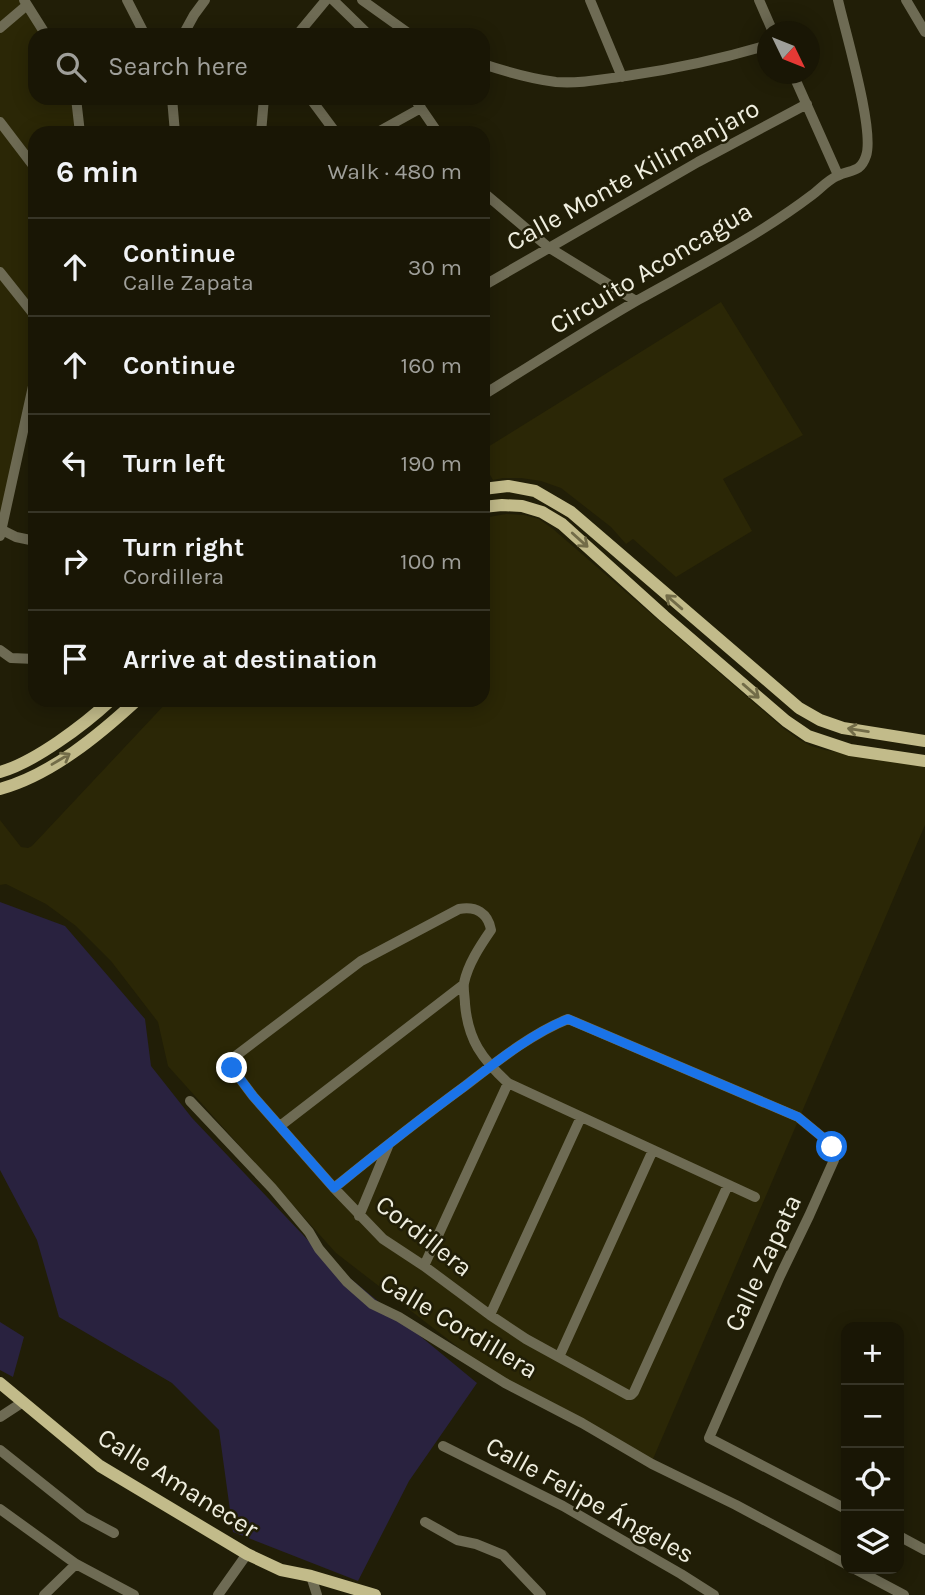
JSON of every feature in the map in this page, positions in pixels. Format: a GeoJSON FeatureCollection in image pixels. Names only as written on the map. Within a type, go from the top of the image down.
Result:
{"type":"FeatureCollection","features":[{"type":"Feature","properties":{"kind":"main road"},"geometry":{"type":"LineString","coordinates":[[490,488],[508,486],[535,491],[571,512],[799,708],[820,720],[843,728],[925,741]]}},
{"type":"Feature","properties":{"kind":"main road"},"geometry":{"type":"LineString","coordinates":[[490,506],[522,506],[542,512],[562,524],[755,695],[808,736],[850,750],[925,761]]}},
{"type":"Feature","properties":{"kind":"main road"},"geometry":{"type":"LineString","coordinates":[[0,772],[15,767],[60,740],[104,707]]}},
{"type":"Feature","properties":{"kind":"main road"},"geometry":{"type":"LineString","coordinates":[[0,789],[17,784],[72,752],[129,707]]}},
{"type":"Feature","properties":{"kind":"main road","name":"Calle Amanecer"},"geometry":{"type":"LineString","coordinates":[[0,1382],[100,1466],[247,1554],[281,1570],[375,1595]]}},
{"type":"Feature","properties":{"kind":"street"},"geometry":{"type":"LineString","coordinates":[[127,0],[141,28]]}},
{"type":"Feature","properties":{"kind":"street"},"geometry":{"type":"LineString","coordinates":[[187,28],[205,0]]}},
{"type":"Feature","properties":{"kind":"street"},"geometry":{"type":"LineString","coordinates":[[303,28],[326,0]]}},
{"type":"Feature","properties":{"kind":"street"},"geometry":{"type":"LineString","coordinates":[[333,0],[362,28]]}},
{"type":"Feature","properties":{"kind":"street"},"geometry":{"type":"LineString","coordinates":[[362,0],[401,28]]}},
{"type":"Feature","properties":{"kind":"street"},"geometry":{"type":"LineString","coordinates":[[590,0],[622,77]]}},
{"type":"Feature","properties":{"kind":"street"},"geometry":{"type":"LineString","coordinates":[[760,0],[769,21]]}},
{"type":"Feature","properties":{"kind":"street","name":"Circuito Aconcagua"},"geometry":{"type":"LineString","coordinates":[[490,391],[794,208],[838,175],[858,170],[869,148],[861,97],[838,0]]}},
{"type":"Feature","properties":{"kind":"street"},"geometry":{"type":"LineString","coordinates":[[906,0],[925,32]]}},
{"type":"Feature","properties":{"kind":"street"},"geometry":{"type":"LineString","coordinates":[[0,29],[25,3],[41,28]]}},
{"type":"Feature","properties":{"kind":"street"},"geometry":{"type":"LineString","coordinates":[[490,66],[557,82],[594,81],[668,70],[757,48]]}},
{"type":"Feature","properties":{"kind":"street"},"geometry":{"type":"LineString","coordinates":[[798,84],[838,175]]}},
{"type":"Feature","properties":{"kind":"street","name":"Calle Monte Kilimanjaro"},"geometry":{"type":"LineString","coordinates":[[490,282],[698,162],[807,104]]}},
{"type":"Feature","properties":{"kind":"street"},"geometry":{"type":"LineString","coordinates":[[77,105],[79,126]]}},
{"type":"Feature","properties":{"kind":"street"},"geometry":{"type":"LineString","coordinates":[[173,105],[174,126]]}},
{"type":"Feature","properties":{"kind":"street"},"geometry":{"type":"LineString","coordinates":[[262,126],[263,105]]}},
{"type":"Feature","properties":{"kind":"street"},"geometry":{"type":"LineString","coordinates":[[315,105],[331,126]]}},
{"type":"Feature","properties":{"kind":"street"},"geometry":{"type":"LineString","coordinates":[[419,105],[433,126]]}},
{"type":"Feature","properties":{"kind":"street"},"geometry":{"type":"LineString","coordinates":[[389,126],[421,108]]}},
{"type":"Feature","properties":{"kind":"street"},"geometry":{"type":"LineString","coordinates":[[0,122],[28,158]]}},
{"type":"Feature","properties":{"kind":"street"},"geometry":{"type":"LineString","coordinates":[[490,198],[548,247],[636,301]]}},
{"type":"Feature","properties":{"kind":"street"},"geometry":{"type":"LineString","coordinates":[[0,272],[28,307]]}},
{"type":"Feature","properties":{"kind":"street"},"geometry":{"type":"LineString","coordinates":[[28,409],[1,532],[28,540]]}},
{"type":"Feature","properties":{"kind":"street"},"geometry":{"type":"LineString","coordinates":[[0,650],[11,658],[28,659]]}},
{"type":"Feature","properties":{"kind":"street","name":"Cordillera"},"geometry":{"type":"LineString","coordinates":[[463,985],[477,950],[491,930],[486,916],[470,907],[460,909],[361,961],[233,1058],[230,1063],[253,1096],[359,1216],[383,1239],[526,1339],[631,1395],[635,1392],[728,1185]]}},
{"type":"Feature","properties":{"kind":"street"},"geometry":{"type":"LineString","coordinates":[[463,985],[472,1039],[490,1067],[508,1083],[755,1197]]}},
{"type":"Feature","properties":{"kind":"street"},"geometry":{"type":"LineString","coordinates":[[280,1126],[463,985]]}},
{"type":"Feature","properties":{"kind":"street","name":"Calle Zapata"},"geometry":{"type":"LineString","coordinates":[[490,1067],[552,1026],[568,1019],[798,1117],[832,1147],[834,1160],[709,1438],[841,1506]]}},
{"type":"Feature","properties":{"kind":"street"},"geometry":{"type":"LineString","coordinates":[[334,1188],[490,1067]]}},
{"type":"Feature","properties":{"kind":"street"},"geometry":{"type":"LineString","coordinates":[[424,1266],[508,1083]]}},
{"type":"Feature","properties":{"kind":"street","name":"Calle Cordillera"},"geometry":{"type":"LineString","coordinates":[[190,1101],[272,1188],[347,1282],[372,1304],[400,1317],[505,1383],[582,1423],[652,1464],[841,1561]]}},
{"type":"Feature","properties":{"kind":"street"},"geometry":{"type":"LineString","coordinates":[[490,1315],[581,1116]]}},
{"type":"Feature","properties":{"kind":"street"},"geometry":{"type":"LineString","coordinates":[[359,1216],[390,1142]]}},
{"type":"Feature","properties":{"kind":"street"},"geometry":{"type":"LineString","coordinates":[[559,1357],[653,1150]]}},
{"type":"Feature","properties":{"kind":"street"},"geometry":{"type":"LineString","coordinates":[[0,1417],[23,1402]]}},
{"type":"Feature","properties":{"kind":"street","name":"Calle Felipe Ángeles"},"geometry":{"type":"LineString","coordinates":[[443,1446],[563,1506],[713,1595]]}},
{"type":"Feature","properties":{"kind":"street"},"geometry":{"type":"LineString","coordinates":[[0,1450],[84,1517],[114,1533]]}},
{"type":"Feature","properties":{"kind":"street"},"geometry":{"type":"LineString","coordinates":[[0,1509],[76,1564],[134,1595]]}},
{"type":"Feature","properties":{"kind":"street"},"geometry":{"type":"LineString","coordinates":[[0,1525],[11,1517]]}},
{"type":"Feature","properties":{"kind":"street"},"geometry":{"type":"LineString","coordinates":[[425,1522],[457,1540],[503,1555],[541,1595]]}},
{"type":"Feature","properties":{"kind":"street"},"geometry":{"type":"LineString","coordinates":[[904,1539],[925,1550]]}},
{"type":"Feature","properties":{"kind":"street"},"geometry":{"type":"LineString","coordinates":[[218,1595],[247,1554]]}},
{"type":"Feature","properties":{"kind":"street"},"geometry":{"type":"LineString","coordinates":[[44,1595],[76,1564]]}},
{"type":"Feature","properties":{"kind":"street"},"geometry":{"type":"LineString","coordinates":[[864,1574],[904,1595]]}},
{"type":"Feature","properties":{"kind":"street"},"geometry":{"type":"LineString","coordinates":[[311,1576],[317,1595]]}},
{"type":"Feature","properties":{"kind":"shaded area"},"geometry":{"type":"Polygon","coordinates":[[[0,0],[24,0],[42,28],[28,28],[28,105],[77,105],[79,126],[28,126],[28,409],[0,536],[0,0]]]}},
{"type":"Feature","properties":{"kind":"shaded area"},"geometry":{"type":"Polygon","coordinates":[[[721,302],[803,435],[723,479],[752,531],[676,577],[633,539],[626,544],[611,527],[561,488],[521,478],[493,480],[490,475],[490,446],[721,302]]]}},
{"type":"Feature","properties":{"kind":"shaded area"},"geometry":{"type":"Polygon","coordinates":[[[524,515],[539,519],[553,529],[798,739],[825,750],[925,766],[925,825],[653,1459],[485,1368],[336,1253],[168,1066],[158,1022],[111,961],[76,926],[46,904],[6,884],[0,885],[0,820],[21,847],[32,846],[162,707],[490,707],[490,517],[524,515]]]}},
{"type":"Feature","properties":{"kind":"shaded area"},"geometry":{"type":"Polygon","coordinates":[[[0,902],[65,926],[145,1019],[151,1066],[192,1118],[322,1255],[477,1383],[409,1481],[358,1581],[233,1532],[219,1430],[172,1383],[59,1317],[37,1240],[0,1170],[0,902]]]}},
{"type":"Feature","properties":{"kind":"shaded area"},"geometry":{"type":"Polygon","coordinates":[[[0,1322],[24,1337],[13,1377],[0,1370],[0,1322]]]}},
{"type":"Feature","properties":{"kind":"route"},"geometry":{"type":"LineString","coordinates":[[232,1068],[253,1096],[334,1188],[490,1067],[552,1026],[568,1019],[798,1117],[832,1147]]}}]}
